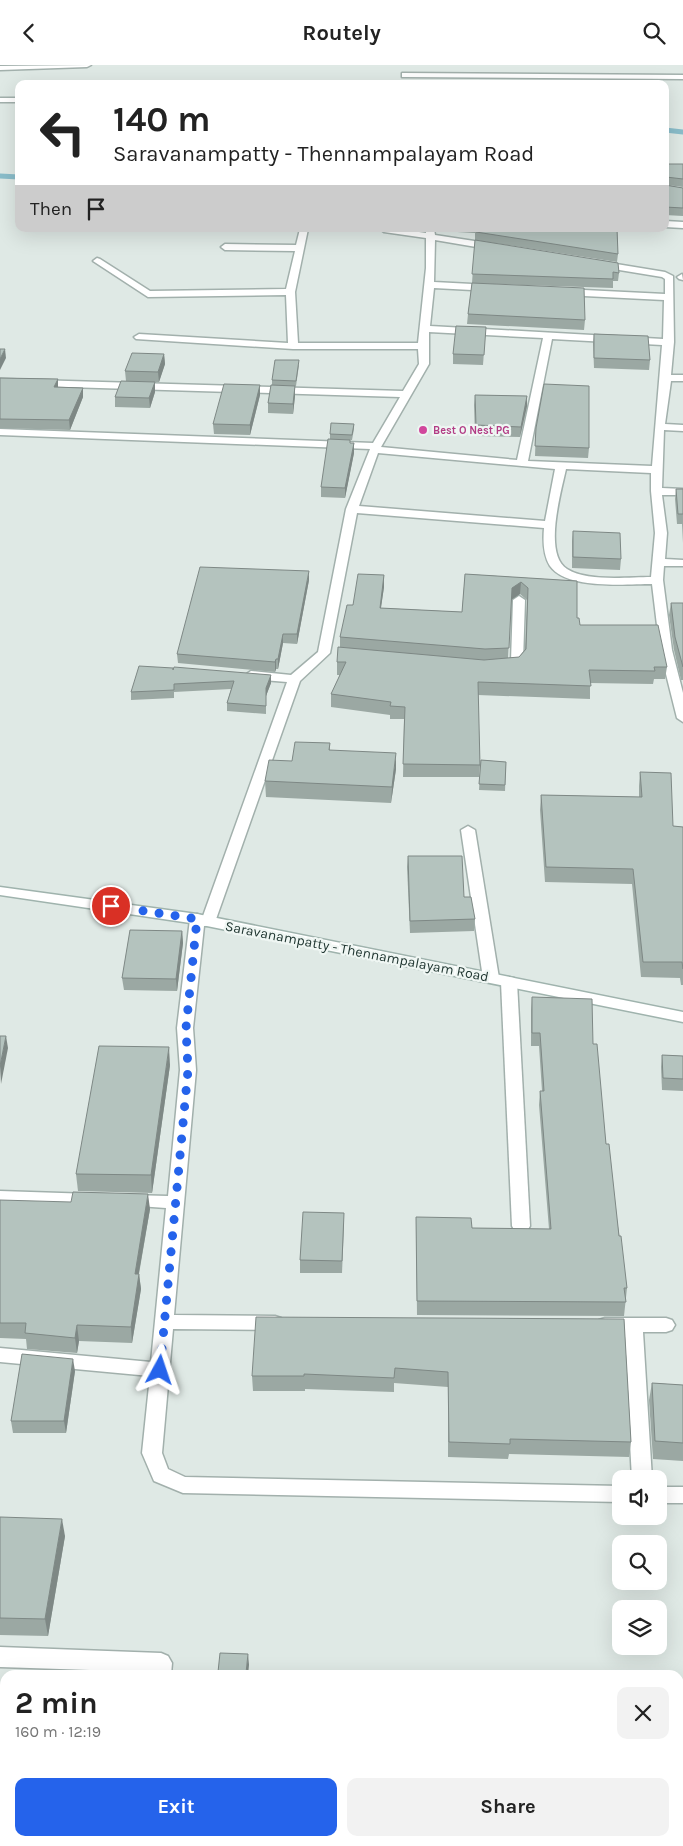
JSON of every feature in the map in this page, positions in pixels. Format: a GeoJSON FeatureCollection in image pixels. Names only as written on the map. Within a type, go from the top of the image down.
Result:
{"type":"FeatureCollection","features":[{"type":"Feature","properties":{"kind":"street"},"geometry":{"type":"LineString","coordinates":[[0,67],[87,65]]}},
{"type":"Feature","properties":{"kind":"street"},"geometry":{"type":"LineString","coordinates":[[400,65],[406,80]]}},
{"type":"Feature","properties":{"kind":"street"},"geometry":{"type":"LineString","coordinates":[[405,75],[683,77]]}},
{"type":"Feature","properties":{"kind":"street"},"geometry":{"type":"LineString","coordinates":[[0,100],[15,100]]}},
{"type":"Feature","properties":{"kind":"street"},"geometry":{"type":"LineString","coordinates":[[669,224],[683,225]]}},
{"type":"Feature","properties":{"kind":"street"},"geometry":{"type":"LineString","coordinates":[[293,346],[290,292],[303,232]]}},
{"type":"Feature","properties":{"kind":"street"},"geometry":{"type":"LineString","coordinates":[[502,248],[430,232],[429,285],[422,346],[424,364],[376,448],[352,509],[329,654],[294,679],[202,920],[186,1028],[188,1070],[152,1453],[161,1475],[183,1485],[612,1494]]}},
{"type":"Feature","properties":{"kind":"street"},"geometry":{"type":"LineString","coordinates":[[225,247],[300,248]]}},
{"type":"Feature","properties":{"kind":"street"},"geometry":{"type":"LineString","coordinates":[[97,261],[148,294],[290,292]]}},
{"type":"Feature","properties":{"kind":"street"},"geometry":{"type":"LineString","coordinates":[[589,263],[665,275],[670,279],[683,277]]}},
{"type":"Feature","properties":{"kind":"street"},"geometry":{"type":"LineString","coordinates":[[670,279],[669,342],[659,427],[656,491],[661,533],[658,580],[666,650],[683,718]]}},
{"type":"Feature","properties":{"kind":"street"},"geometry":{"type":"LineString","coordinates":[[429,285],[506,289]]}},
{"type":"Feature","properties":{"kind":"street"},"geometry":{"type":"LineString","coordinates":[[554,291],[670,297]]}},
{"type":"Feature","properties":{"kind":"street"},"geometry":{"type":"LineString","coordinates":[[425,329],[669,342]]}},
{"type":"Feature","properties":{"kind":"street"},"geometry":{"type":"LineString","coordinates":[[522,464],[548,336]]}},
{"type":"Feature","properties":{"kind":"street"},"geometry":{"type":"LineString","coordinates":[[139,337],[293,346],[422,346]]}},
{"type":"Feature","properties":{"kind":"street"},"geometry":{"type":"LineString","coordinates":[[666,378],[683,378]]}},
{"type":"Feature","properties":{"kind":"street"},"geometry":{"type":"LineString","coordinates":[[0,393],[3,382],[406,395]]}},
{"type":"Feature","properties":{"kind":"street"},"geometry":{"type":"LineString","coordinates":[[659,427],[683,428]]}},
{"type":"Feature","properties":{"kind":"street"},"geometry":{"type":"LineString","coordinates":[[0,433],[376,448],[561,467],[658,469]]}},
{"type":"Feature","properties":{"kind":"street"},"geometry":{"type":"LineString","coordinates":[[561,467],[549,525],[552,559],[561,572],[588,579],[658,580]]}},
{"type":"Feature","properties":{"kind":"street"},"geometry":{"type":"LineString","coordinates":[[656,491],[683,492]]}},
{"type":"Feature","properties":{"kind":"street"},"geometry":{"type":"LineString","coordinates":[[352,509],[549,525]]}},
{"type":"Feature","properties":{"kind":"street"},"geometry":{"type":"LineString","coordinates":[[659,562],[683,563]]}},
{"type":"Feature","properties":{"kind":"street"},"geometry":{"type":"LineString","coordinates":[[493,667],[514,665],[517,661],[519,600]]}},
{"type":"Feature","properties":{"kind":"street"},"geometry":{"type":"LineString","coordinates":[[235,674],[294,679]]}},
{"type":"Feature","properties":{"kind":"street"},"geometry":{"type":"LineString","coordinates":[[468,830],[491,978]]}},
{"type":"Feature","properties":{"kind":"street","name":"Saravanampatty - Thennampalayam Road"},"geometry":{"type":"LineString","coordinates":[[0,891],[202,920],[683,1017]]}},
{"type":"Feature","properties":{"kind":"street"},"geometry":{"type":"LineString","coordinates":[[509,981],[522,1227]]}},
{"type":"Feature","properties":{"kind":"street"},"geometry":{"type":"LineString","coordinates":[[0,1197],[176,1202]]}},
{"type":"Feature","properties":{"kind":"street"},"geometry":{"type":"LineString","coordinates":[[164,1322],[294,1323]]}},
{"type":"Feature","properties":{"kind":"street"},"geometry":{"type":"LineString","coordinates":[[583,1325],[666,1325]]}},
{"type":"Feature","properties":{"kind":"street"},"geometry":{"type":"LineString","coordinates":[[633,1325],[641,1470]]}},
{"type":"Feature","properties":{"kind":"street"},"geometry":{"type":"LineString","coordinates":[[0,1355],[160,1370]]}},
{"type":"Feature","properties":{"kind":"street"},"geometry":{"type":"LineString","coordinates":[[667,1495],[683,1495]]}},
{"type":"Feature","properties":{"kind":"street"},"geometry":{"type":"LineString","coordinates":[[0,1657],[162,1663],[161,1670]]}},
{"type":"Feature","properties":{"kind":"building"},"geometry":{"type":"Polygon","coordinates":[[[669,164],[683,164],[683,179],[669,177],[669,164]]]}},
{"type":"Feature","properties":{"kind":"building"},"geometry":{"type":"Polygon","coordinates":[[[669,186],[683,188],[683,208],[669,207],[669,186]]]}},
{"type":"Feature","properties":{"kind":"building"},"geometry":{"type":"Polygon","coordinates":[[[476,232],[617,232],[618,254],[476,232]]]}},
{"type":"Feature","properties":{"kind":"building"},"geometry":{"type":"Polygon","coordinates":[[[475,240],[618,263],[619,273],[613,272],[613,279],[472,274],[475,240]]]}},
{"type":"Feature","properties":{"kind":"building"},"geometry":{"type":"Polygon","coordinates":[[[472,283],[584,288],[585,320],[468,314],[472,283]]]}},
{"type":"Feature","properties":{"kind":"building"},"geometry":{"type":"Polygon","coordinates":[[[456,326],[486,327],[484,355],[453,354],[456,326]]]}},
{"type":"Feature","properties":{"kind":"building"},"geometry":{"type":"Polygon","coordinates":[[[594,334],[648,336],[650,360],[594,358],[594,334]]]}},
{"type":"Feature","properties":{"kind":"building"},"geometry":{"type":"Polygon","coordinates":[[[0,349],[5,349],[0,359],[0,349]]]}},
{"type":"Feature","properties":{"kind":"building"},"geometry":{"type":"Polygon","coordinates":[[[132,353],[164,354],[158,372],[125,371],[132,353]]]}},
{"type":"Feature","properties":{"kind":"building"},"geometry":{"type":"Polygon","coordinates":[[[275,360],[299,360],[296,381],[272,380],[275,360]]]}},
{"type":"Feature","properties":{"kind":"building"},"geometry":{"type":"Polygon","coordinates":[[[0,378],[58,379],[54,387],[83,388],[69,420],[0,419],[0,378]]]}},
{"type":"Feature","properties":{"kind":"building"},"geometry":{"type":"Polygon","coordinates":[[[121,381],[155,382],[149,398],[115,397],[121,381]]]}},
{"type":"Feature","properties":{"kind":"building"},"geometry":{"type":"Polygon","coordinates":[[[224,384],[260,385],[250,425],[213,424],[224,384]]]}},
{"type":"Feature","properties":{"kind":"building"},"geometry":{"type":"Polygon","coordinates":[[[544,384],[589,386],[589,448],[535,446],[536,428],[544,384]]]}},
{"type":"Feature","properties":{"kind":"building"},"geometry":{"type":"Polygon","coordinates":[[[271,385],[295,386],[293,404],[268,403],[271,385]]]}},
{"type":"Feature","properties":{"kind":"building"},"geometry":{"type":"Polygon","coordinates":[[[475,395],[527,396],[521,427],[476,425],[475,395]]]}},
{"type":"Feature","properties":{"kind":"building"},"geometry":{"type":"Polygon","coordinates":[[[331,423],[354,424],[352,435],[330,434],[331,423]]]}},
{"type":"Feature","properties":{"kind":"building"},"geometry":{"type":"Polygon","coordinates":[[[328,439],[350,440],[350,443],[354,443],[345,488],[321,487],[328,439]]]}},
{"type":"Feature","properties":{"kind":"building"},"geometry":{"type":"Polygon","coordinates":[[[676,489],[683,489],[683,514],[678,514],[676,489]]]}},
{"type":"Feature","properties":{"kind":"building"},"geometry":{"type":"Polygon","coordinates":[[[573,531],[620,533],[621,559],[573,557],[573,531]]]}},
{"type":"Feature","properties":{"kind":"building"},"geometry":{"type":"Polygon","coordinates":[[[200,567],[309,571],[297,634],[283,634],[278,659],[275,662],[177,654],[200,567]]]}},
{"type":"Feature","properties":{"kind":"building"},"geometry":{"type":"Polygon","coordinates":[[[358,574],[384,575],[380,608],[462,612],[465,574],[577,581],[577,618],[579,618],[580,625],[658,625],[667,667],[654,667],[655,671],[589,670],[591,686],[478,682],[480,765],[403,764],[405,707],[390,706],[391,702],[331,694],[346,662],[337,662],[338,647],[484,660],[519,657],[526,649],[528,588],[521,582],[512,588],[509,648],[485,649],[340,637],[347,605],[353,605],[358,574]]]}},
{"type":"Feature","properties":{"kind":"building"},"geometry":{"type":"Polygon","coordinates":[[[671,603],[683,603],[683,667],[675,637],[671,603]]]}},
{"type":"Feature","properties":{"kind":"building"},"geometry":{"type":"Polygon","coordinates":[[[139,666],[173,668],[173,670],[174,667],[271,675],[266,688],[266,706],[227,703],[234,681],[174,684],[174,690],[131,692],[139,666]]]}},
{"type":"Feature","properties":{"kind":"building"},"geometry":{"type":"Polygon","coordinates":[[[295,742],[330,743],[329,750],[396,753],[392,787],[265,781],[269,760],[292,761],[295,742]]]}},
{"type":"Feature","properties":{"kind":"building"},"geometry":{"type":"Polygon","coordinates":[[[481,760],[506,762],[505,785],[479,784],[481,760]]]}},
{"type":"Feature","properties":{"kind":"building"},"geometry":{"type":"Polygon","coordinates":[[[640,772],[671,773],[673,826],[683,827],[683,969],[682,962],[643,962],[633,869],[546,867],[541,795],[642,797],[640,772]]]}},
{"type":"Feature","properties":{"kind":"building"},"geometry":{"type":"Polygon","coordinates":[[[408,856],[462,856],[464,897],[471,897],[475,919],[410,921],[408,856]]]}},
{"type":"Feature","properties":{"kind":"building"},"geometry":{"type":"Polygon","coordinates":[[[130,930],[182,931],[176,979],[122,978],[130,930]]]}},
{"type":"Feature","properties":{"kind":"building"},"geometry":{"type":"Polygon","coordinates":[[[532,997],[592,999],[593,1044],[597,1044],[606,1144],[609,1144],[627,1288],[624,1288],[626,1302],[417,1301],[416,1217],[471,1218],[472,1228],[551,1229],[540,1091],[544,1091],[540,1033],[532,1033],[532,997]]]}},
{"type":"Feature","properties":{"kind":"building"},"geometry":{"type":"Polygon","coordinates":[[[0,1036],[6,1036],[0,1066],[0,1036]]]}},
{"type":"Feature","properties":{"kind":"building"},"geometry":{"type":"Polygon","coordinates":[[[99,1046],[169,1047],[151,1175],[76,1174],[99,1046]]]}},
{"type":"Feature","properties":{"kind":"building"},"geometry":{"type":"Polygon","coordinates":[[[662,1055],[683,1056],[683,1079],[663,1078],[662,1055]]]}},
{"type":"Feature","properties":{"kind":"building"},"geometry":{"type":"Polygon","coordinates":[[[73,1192],[148,1194],[135,1274],[139,1274],[131,1327],[77,1325],[75,1338],[25,1333],[26,1323],[0,1323],[0,1200],[71,1202],[73,1192]]]}},
{"type":"Feature","properties":{"kind":"building"},"geometry":{"type":"Polygon","coordinates":[[[303,1212],[344,1213],[342,1261],[300,1260],[303,1212]]]}},
{"type":"Feature","properties":{"kind":"building"},"geometry":{"type":"Polygon","coordinates":[[[256,1317],[624,1319],[631,1442],[510,1439],[510,1444],[449,1442],[448,1372],[395,1368],[394,1378],[304,1374],[304,1376],[252,1376],[256,1317]]]}},
{"type":"Feature","properties":{"kind":"building"},"geometry":{"type":"Polygon","coordinates":[[[22,1354],[73,1359],[64,1421],[11,1421],[22,1354]]]}},
{"type":"Feature","properties":{"kind":"building"},"geometry":{"type":"Polygon","coordinates":[[[652,1383],[683,1385],[683,1443],[655,1441],[652,1383]]]}},
{"type":"Feature","properties":{"kind":"building"},"geometry":{"type":"Polygon","coordinates":[[[0,1517],[62,1519],[45,1619],[0,1618],[0,1517]]]}},
{"type":"Feature","properties":{"kind":"building"},"geometry":{"type":"Polygon","coordinates":[[[220,1653],[248,1654],[246,1670],[218,1670],[220,1653]]]}},
{"type":"Feature","properties":{"kind":"waterway"},"geometry":{"type":"LineString","coordinates":[[669,130],[683,132]]}},
{"type":"Feature","properties":{"kind":"waterway"},"geometry":{"type":"LineString","coordinates":[[0,176],[15,177]]}},
{"type":"Feature","properties":{"kind":"place","name":"Best O Nest PG"},"geometry":{"type":"Point","coordinates":[423,430]}},
{"type":"Feature","properties":{"kind":"route"},"geometry":{"type":"LineString","coordinates":[[111,906],[197,919],[186,1028],[188,1070],[160,1370]]}}]}
